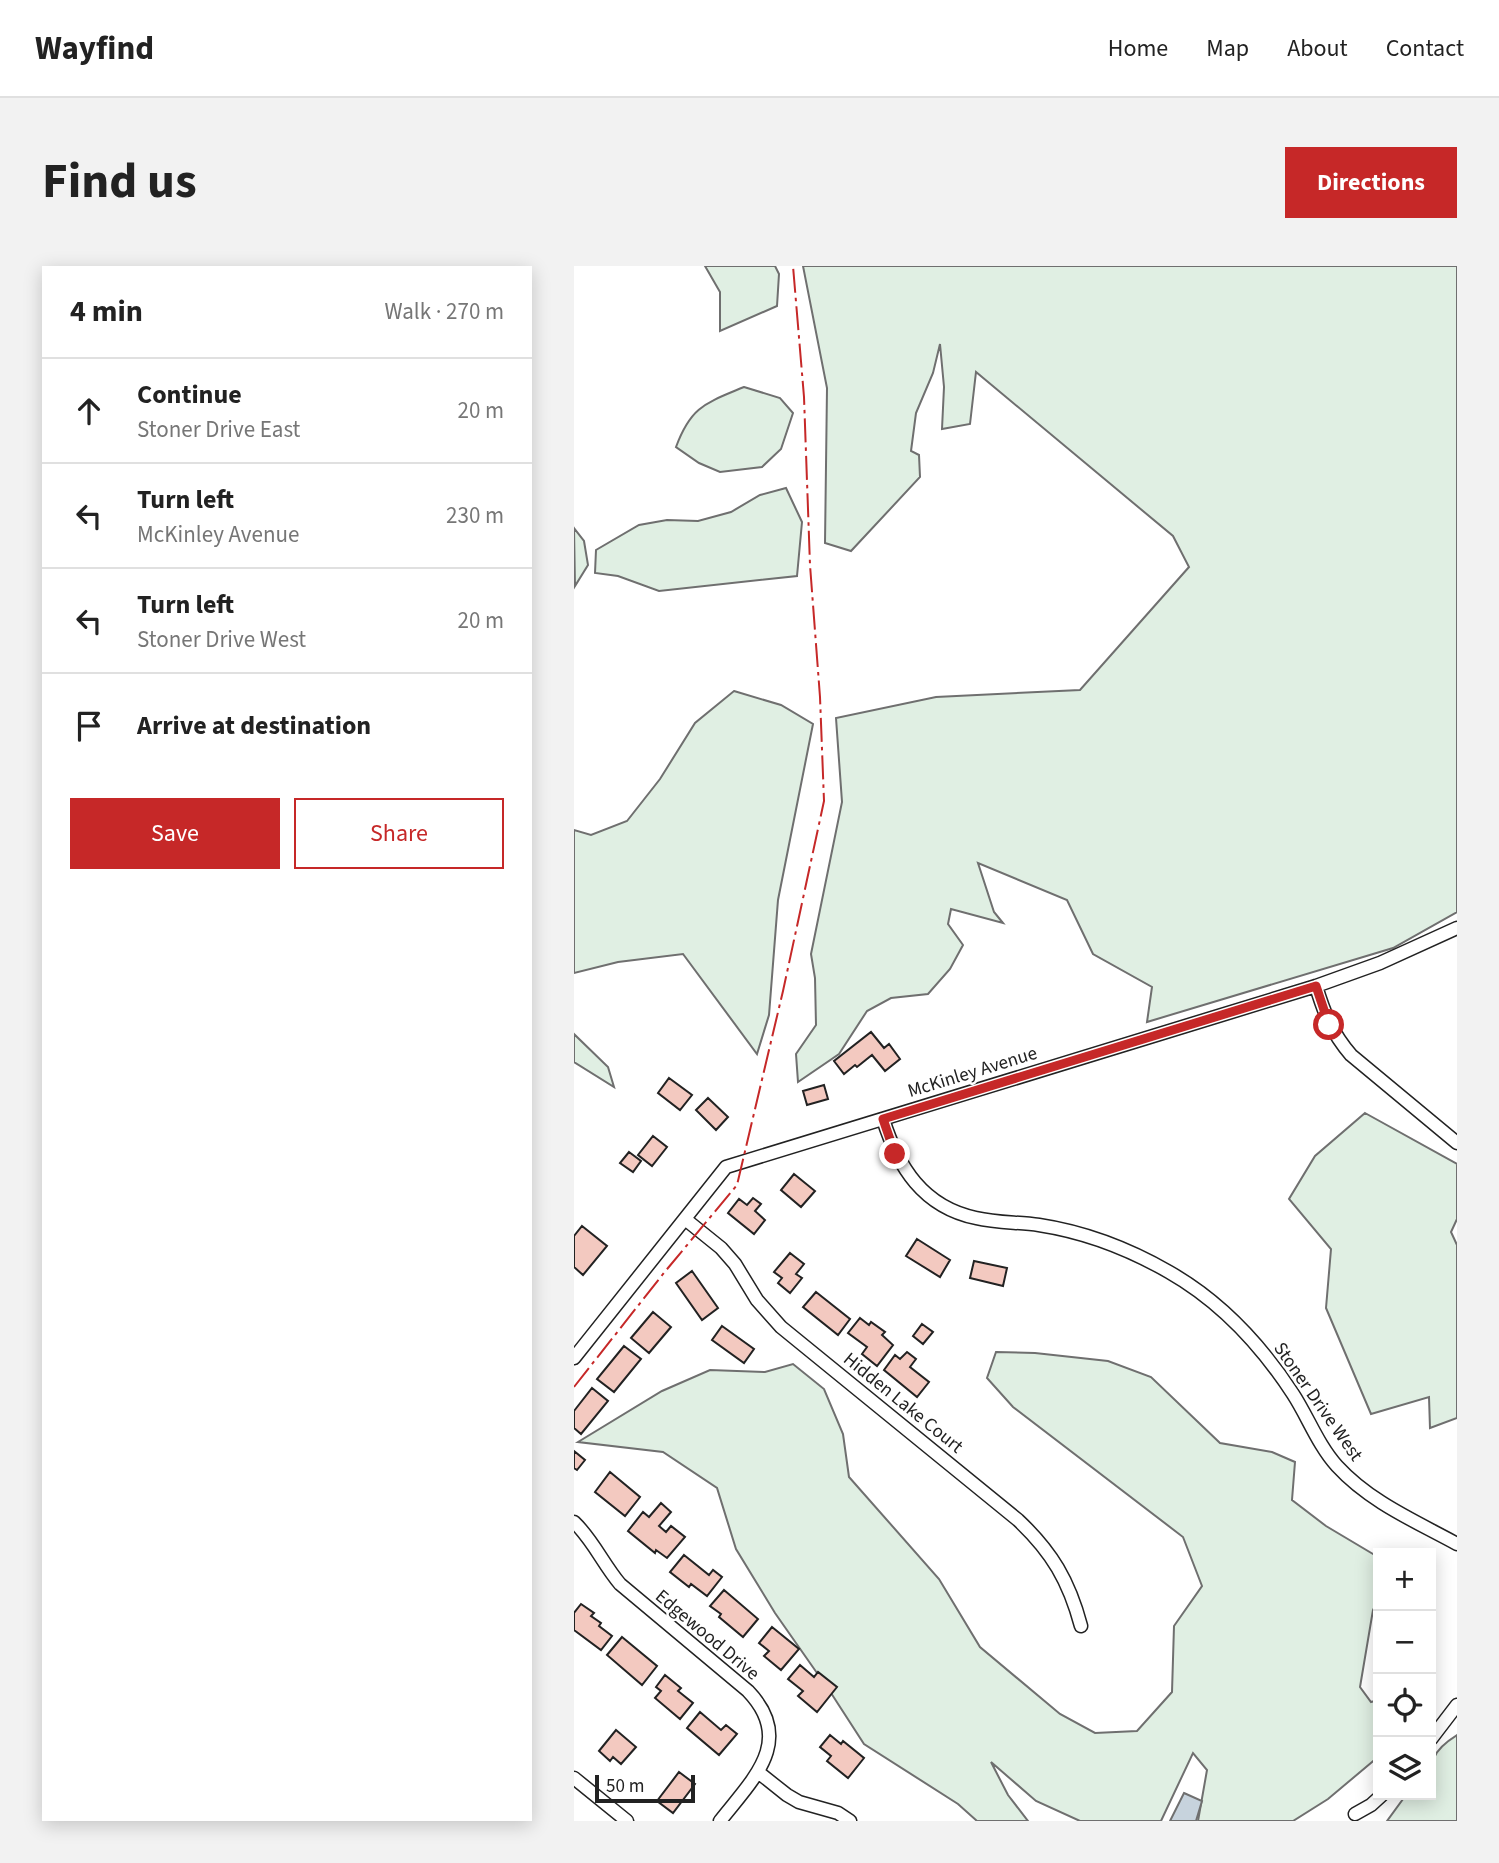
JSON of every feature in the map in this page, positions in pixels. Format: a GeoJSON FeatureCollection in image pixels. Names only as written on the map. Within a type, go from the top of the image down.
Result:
{"type":"FeatureCollection","features":[{"type":"Feature","properties":{"kind":"street","name":"McKinley Avenue"},"geometry":{"type":"LineString","coordinates":[[574,1358],[726,1167],[1316,986],[1380,963],[1457,928]]}},
{"type":"Feature","properties":{"kind":"street"},"geometry":{"type":"LineString","coordinates":[[1316,986],[1329,1025],[1351,1055],[1457,1143]]}},
{"type":"Feature","properties":{"kind":"street","name":"Stoner Drive West"},"geometry":{"type":"LineString","coordinates":[[883,1119],[895,1154],[905,1171],[936,1201],[954,1211],[972,1218],[1039,1225],[1107,1242],[1160,1267],[1202,1294],[1253,1341],[1276,1368],[1322,1446],[1353,1482],[1374,1498],[1457,1544]]}},
{"type":"Feature","properties":{"kind":"street","name":"Hidden Lake Court"},"geometry":{"type":"LineString","coordinates":[[685,1219],[721,1248],[735,1264],[757,1300],[781,1327],[1038,1539],[1065,1579],[1081,1626]]}},
{"type":"Feature","properties":{"kind":"street","name":"Edgewood Drive"},"geometry":{"type":"LineString","coordinates":[[574,1522],[620,1584],[756,1700],[763,1711],[768,1724],[767,1752],[758,1772],[720,1821]]}},
{"type":"Feature","properties":{"kind":"street"},"geometry":{"type":"LineString","coordinates":[[1433,1737],[1457,1705]]}},
{"type":"Feature","properties":{"kind":"street"},"geometry":{"type":"LineString","coordinates":[[758,1772],[799,1802],[838,1813],[850,1821]]}},
{"type":"Feature","properties":{"kind":"street"},"geometry":{"type":"LineString","coordinates":[[574,1777],[627,1821]]}},
{"type":"Feature","properties":{"kind":"street"},"geometry":{"type":"LineString","coordinates":[[1354,1814],[1376,1800]]}},
{"type":"Feature","properties":{"kind":"green space"},"geometry":{"type":"Polygon","coordinates":[[[705,266],[775,266],[779,274],[777,306],[720,331],[720,292],[705,266]]]}},
{"type":"Feature","properties":{"kind":"green space"},"geometry":{"type":"Polygon","coordinates":[[[803,266],[1457,266],[1457,912],[1393,948],[1147,1022],[1152,987],[1093,954],[1067,900],[978,863],[994,912],[1003,923],[951,909],[948,924],[963,945],[950,969],[928,994],[891,998],[867,1011],[839,1054],[798,1082],[796,1054],[816,1025],[815,978],[811,954],[842,802],[836,718],[936,697],[1080,690],[1189,567],[1173,536],[976,372],[970,424],[942,429],[944,387],[940,344],[933,373],[916,413],[911,451],[919,455],[920,477],[851,551],[825,543],[827,388],[803,266]]]}},
{"type":"Feature","properties":{"kind":"green space"},"geometry":{"type":"Polygon","coordinates":[[[744,387],[780,398],[793,413],[781,449],[762,467],[720,472],[699,463],[676,447],[694,414],[719,397],[744,387]]]}},
{"type":"Feature","properties":{"kind":"green space"},"geometry":{"type":"Polygon","coordinates":[[[786,488],[802,522],[797,576],[659,591],[618,576],[595,573],[596,550],[639,525],[667,520],[698,521],[731,512],[760,495],[786,488]]]}},
{"type":"Feature","properties":{"kind":"green space"},"geometry":{"type":"Polygon","coordinates":[[[574,528],[584,541],[588,565],[575,586],[574,528]]]}},
{"type":"Feature","properties":{"kind":"green space"},"geometry":{"type":"Polygon","coordinates":[[[734,691],[781,705],[813,724],[778,900],[769,1015],[757,1054],[683,954],[618,962],[574,973],[574,830],[591,835],[627,821],[660,779],[695,723],[734,691]]]}},
{"type":"Feature","properties":{"kind":"green space"},"geometry":{"type":"Polygon","coordinates":[[[574,1034],[608,1067],[614,1087],[574,1062],[574,1034]]]}},
{"type":"Feature","properties":{"kind":"green space"},"geometry":{"type":"Polygon","coordinates":[[[1365,1113],[1457,1164],[1457,1219],[1451,1232],[1457,1245],[1457,1418],[1430,1428],[1429,1397],[1371,1414],[1326,1308],[1331,1249],[1289,1199],[1315,1156],[1365,1113]]]}},
{"type":"Feature","properties":{"kind":"green space"},"geometry":{"type":"Polygon","coordinates":[[[996,1352],[1035,1353],[1108,1361],[1151,1377],[1220,1443],[1272,1452],[1295,1462],[1292,1500],[1326,1526],[1373,1554],[1373,1610],[1360,1687],[1373,1701],[1373,1761],[1328,1799],[1293,1821],[1198,1821],[1207,1770],[1193,1753],[1161,1821],[1080,1821],[1036,1801],[991,1762],[1008,1795],[1028,1821],[977,1821],[958,1804],[864,1744],[775,1613],[736,1549],[717,1488],[663,1452],[578,1442],[662,1391],[710,1370],[765,1372],[793,1364],[824,1389],[843,1434],[849,1477],[939,1579],[980,1647],[1060,1714],[1095,1733],[1137,1731],[1172,1692],[1174,1626],[1202,1586],[1183,1537],[1013,1407],[987,1378],[996,1352]]]}},
{"type":"Feature","properties":{"kind":"green space"},"geometry":{"type":"Polygon","coordinates":[[[1457,1735],[1457,1821],[1387,1821],[1402,1800],[1436,1800],[1436,1754],[1457,1735]]]}},
{"type":"Feature","properties":{"kind":"shaded area"},"geometry":{"type":"Polygon","coordinates":[[[1184,1793],[1202,1801],[1196,1821],[1170,1821],[1184,1793]]]}},
{"type":"Feature","properties":{"kind":"building"},"geometry":{"type":"Polygon","coordinates":[[[871,1032],[884,1048],[889,1044],[900,1059],[885,1071],[872,1055],[844,1074],[834,1061],[871,1032]]]}},
{"type":"Feature","properties":{"kind":"building"},"geometry":{"type":"Polygon","coordinates":[[[669,1078],[692,1095],[680,1110],[658,1093],[669,1078]]]}},
{"type":"Feature","properties":{"kind":"building"},"geometry":{"type":"Polygon","coordinates":[[[824,1085],[828,1099],[807,1105],[803,1091],[824,1085]]]}},
{"type":"Feature","properties":{"kind":"building"},"geometry":{"type":"Polygon","coordinates":[[[708,1098],[728,1117],[716,1130],[696,1110],[708,1098]]]}},
{"type":"Feature","properties":{"kind":"building"},"geometry":{"type":"Polygon","coordinates":[[[653,1136],[667,1147],[652,1166],[638,1155],[653,1136]]]}},
{"type":"Feature","properties":{"kind":"building"},"geometry":{"type":"Polygon","coordinates":[[[629,1152],[641,1161],[633,1172],[620,1163],[629,1152]]]}},
{"type":"Feature","properties":{"kind":"building"},"geometry":{"type":"Polygon","coordinates":[[[794,1174],[815,1191],[801,1207],[781,1190],[794,1174]]]}},
{"type":"Feature","properties":{"kind":"building"},"geometry":{"type":"Polygon","coordinates":[[[753,1198],[761,1204],[755,1211],[765,1220],[754,1234],[728,1213],[739,1199],[747,1205],[753,1198]]]}},
{"type":"Feature","properties":{"kind":"building"},"geometry":{"type":"Polygon","coordinates":[[[582,1226],[607,1246],[583,1275],[574,1267],[574,1236],[582,1226]]]}},
{"type":"Feature","properties":{"kind":"building"},"geometry":{"type":"Polygon","coordinates":[[[917,1239],[950,1260],[940,1277],[906,1256],[917,1239]]]}},
{"type":"Feature","properties":{"kind":"building"},"geometry":{"type":"Polygon","coordinates":[[[790,1253],[804,1264],[796,1274],[802,1278],[790,1293],[778,1283],[782,1278],[774,1272],[790,1253]]]}},
{"type":"Feature","properties":{"kind":"building"},"geometry":{"type":"Polygon","coordinates":[[[974,1261],[1007,1268],[1003,1286],[970,1278],[974,1261]]]}},
{"type":"Feature","properties":{"kind":"building"},"geometry":{"type":"Polygon","coordinates":[[[692,1271],[718,1308],[702,1320],[676,1283],[692,1271]]]}},
{"type":"Feature","properties":{"kind":"building"},"geometry":{"type":"Polygon","coordinates":[[[816,1292],[850,1319],[838,1335],[803,1307],[816,1292]]]}},
{"type":"Feature","properties":{"kind":"building"},"geometry":{"type":"Polygon","coordinates":[[[653,1312],[671,1327],[649,1353],[631,1338],[653,1312]]]}},
{"type":"Feature","properties":{"kind":"building"},"geometry":{"type":"Polygon","coordinates":[[[860,1318],[885,1332],[882,1335],[893,1345],[877,1366],[862,1354],[867,1347],[848,1333],[860,1318]]]}},
{"type":"Feature","properties":{"kind":"building"},"geometry":{"type":"Polygon","coordinates":[[[922,1324],[933,1332],[923,1344],[913,1336],[922,1324]]]}},
{"type":"Feature","properties":{"kind":"building"},"geometry":{"type":"Polygon","coordinates":[[[722,1326],[754,1349],[744,1363],[712,1340],[722,1326]]]}},
{"type":"Feature","properties":{"kind":"building"},"geometry":{"type":"Polygon","coordinates":[[[624,1346],[641,1359],[614,1392],[597,1379],[624,1346]]]}},
{"type":"Feature","properties":{"kind":"building"},"geometry":{"type":"Polygon","coordinates":[[[907,1352],[916,1359],[910,1367],[929,1382],[917,1397],[884,1370],[895,1355],[900,1359],[907,1352]]]}},
{"type":"Feature","properties":{"kind":"building"},"geometry":{"type":"Polygon","coordinates":[[[592,1388],[608,1401],[581,1434],[574,1428],[574,1411],[592,1388]]]}},
{"type":"Feature","properties":{"kind":"building"},"geometry":{"type":"Polygon","coordinates":[[[574,1451],[585,1460],[577,1470],[574,1468],[574,1451]]]}},
{"type":"Feature","properties":{"kind":"building"},"geometry":{"type":"Polygon","coordinates":[[[610,1472],[640,1497],[625,1516],[595,1492],[610,1472]]]}},
{"type":"Feature","properties":{"kind":"building"},"geometry":{"type":"Polygon","coordinates":[[[661,1503],[671,1512],[659,1526],[666,1532],[671,1526],[685,1537],[667,1558],[656,1550],[655,1553],[628,1531],[643,1512],[649,1517],[661,1503]]]}},
{"type":"Feature","properties":{"kind":"building"},"geometry":{"type":"Polygon","coordinates":[[[684,1555],[709,1575],[713,1570],[722,1577],[707,1596],[691,1584],[689,1587],[670,1572],[684,1555]]]}},
{"type":"Feature","properties":{"kind":"building"},"geometry":{"type":"Polygon","coordinates":[[[724,1590],[758,1619],[743,1637],[710,1606],[724,1590]]]}},
{"type":"Feature","properties":{"kind":"building"},"geometry":{"type":"Polygon","coordinates":[[[581,1604],[594,1613],[591,1616],[612,1636],[601,1650],[574,1630],[574,1613],[581,1604]]]}},
{"type":"Feature","properties":{"kind":"building"},"geometry":{"type":"Polygon","coordinates":[[[772,1627],[799,1649],[781,1670],[764,1656],[769,1651],[759,1643],[772,1627]]]}},
{"type":"Feature","properties":{"kind":"building"},"geometry":{"type":"Polygon","coordinates":[[[622,1637],[657,1666],[642,1685],[607,1655],[622,1637]]]}},
{"type":"Feature","properties":{"kind":"building"},"geometry":{"type":"Polygon","coordinates":[[[800,1665],[814,1677],[818,1672],[837,1687],[817,1712],[798,1696],[803,1691],[788,1679],[800,1665]]]}},
{"type":"Feature","properties":{"kind":"building"},"geometry":{"type":"Polygon","coordinates":[[[665,1675],[681,1688],[678,1691],[693,1703],[680,1719],[655,1698],[661,1691],[656,1687],[665,1675]]]}},
{"type":"Feature","properties":{"kind":"building"},"geometry":{"type":"Polygon","coordinates":[[[700,1712],[721,1730],[726,1725],[737,1734],[719,1755],[687,1728],[700,1712]]]}},
{"type":"Feature","properties":{"kind":"building"},"geometry":{"type":"Polygon","coordinates":[[[616,1730],[636,1747],[621,1764],[613,1757],[610,1761],[599,1751],[616,1730]]]}},
{"type":"Feature","properties":{"kind":"building"},"geometry":{"type":"Polygon","coordinates":[[[830,1735],[841,1744],[843,1741],[864,1758],[848,1778],[827,1761],[831,1756],[820,1747],[830,1735]]]}},
{"type":"Feature","properties":{"kind":"building"},"geometry":{"type":"Polygon","coordinates":[[[679,1772],[695,1784],[673,1813],[657,1801],[679,1772]]]}},
{"type":"Feature","properties":{"kind":"power"},"geometry":{"type":"LineString","coordinates":[[574,1387],[737,1185],[824,801],[820,697],[810,565],[804,397],[793,266]]}},
{"type":"Feature","properties":{"kind":"route"},"geometry":{"type":"LineString","coordinates":[[895,1154],[883,1119],[1316,986],[1329,1025]]}}]}
